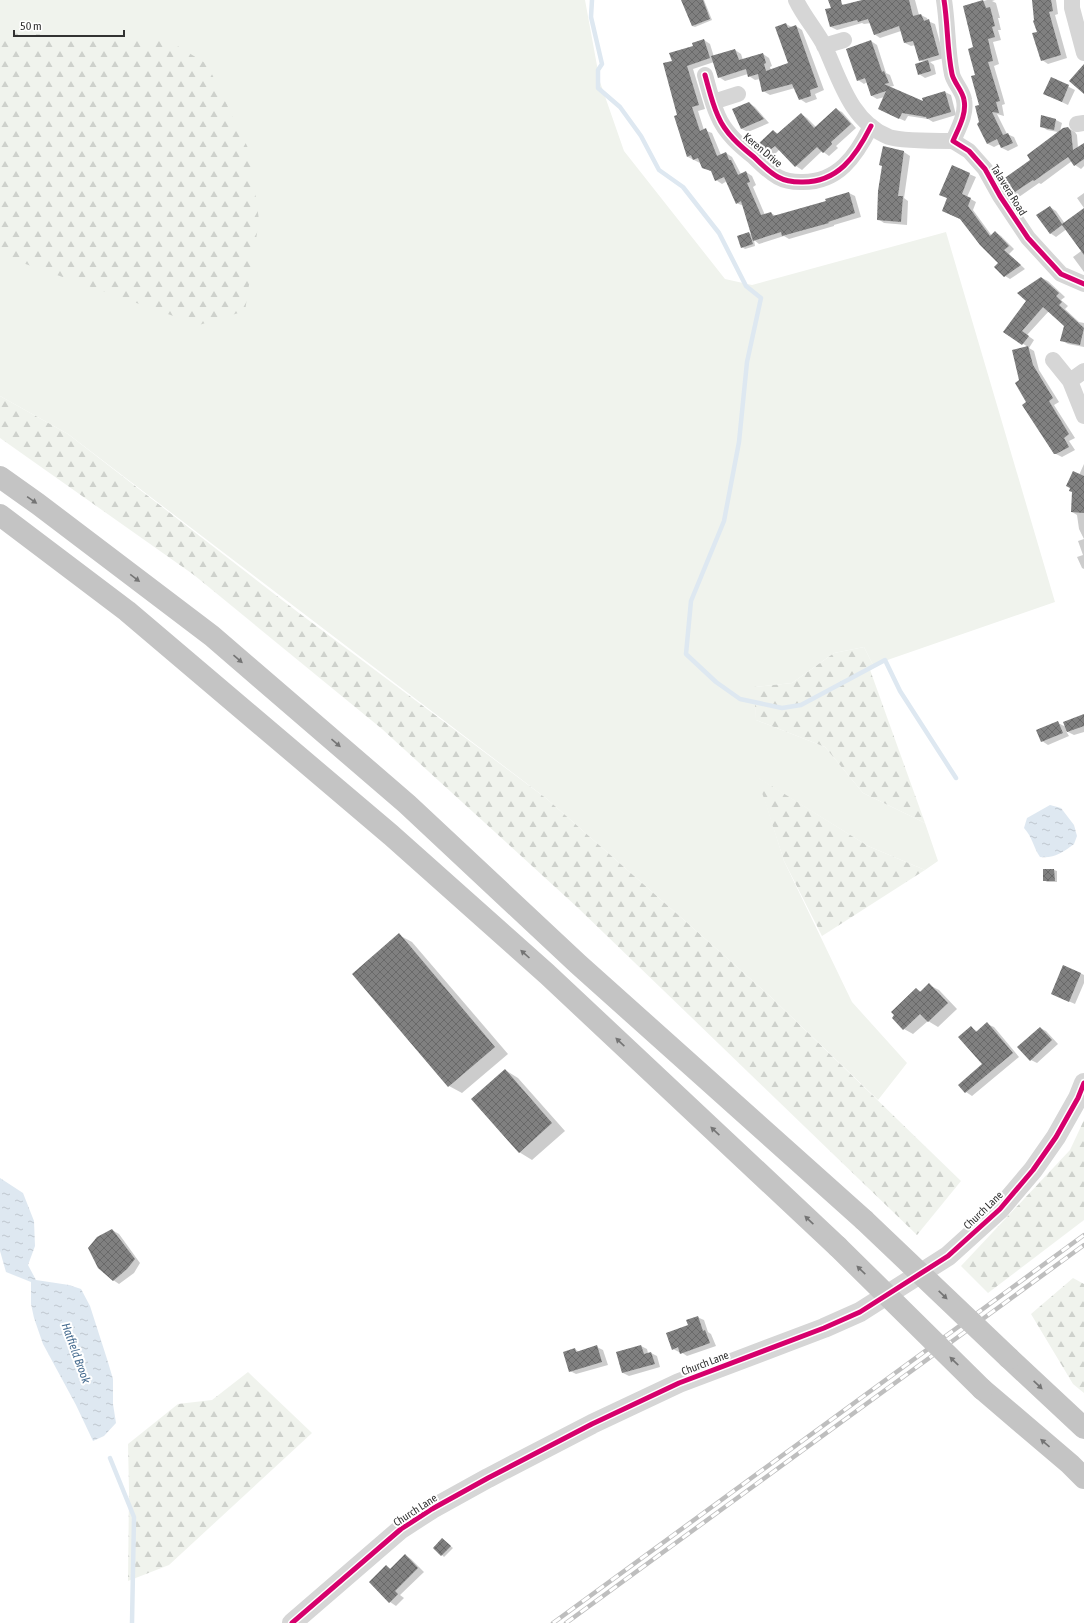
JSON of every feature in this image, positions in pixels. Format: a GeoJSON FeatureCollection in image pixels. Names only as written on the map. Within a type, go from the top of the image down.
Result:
{"type":"FeatureCollection","features":[{"type":"Feature","properties":{"kind":"highway"},"geometry":{"type":"LineString","coordinates":[[0,477],[212,636],[407,804],[578,964],[864,1220],[1084,1428]]}},
{"type":"Feature","properties":{"kind":"highway"},"geometry":{"type":"LineString","coordinates":[[0,515],[128,611],[391,835],[548,974],[838,1247],[982,1388],[1077,1471],[1084,1484]]}},
{"type":"Feature","properties":{"kind":"street","name":"Talavera Road"},"geometry":{"type":"LineString","coordinates":[[796,0],[824,46],[850,104],[871,126],[890,137],[953,141],[969,151],[985,169],[1000,196],[1028,238],[1061,274],[1084,284]]}},
{"type":"Feature","properties":{"kind":"street"},"geometry":{"type":"LineString","coordinates":[[944,0],[948,24],[948,52],[953,77],[964,100],[962,120],[953,141]]}},
{"type":"Feature","properties":{"kind":"street"},"geometry":{"type":"LineString","coordinates":[[1072,0],[1072,8],[1084,52]]}},
{"type":"Feature","properties":{"kind":"street"},"geometry":{"type":"LineString","coordinates":[[824,46],[844,40]]}},
{"type":"Feature","properties":{"kind":"street","name":"Keren Drive"},"geometry":{"type":"LineString","coordinates":[[705,75],[718,117],[730,135],[743,148],[777,176],[791,182],[812,182],[827,178],[846,165],[862,144],[871,126]]}},
{"type":"Feature","properties":{"kind":"street"},"geometry":{"type":"LineString","coordinates":[[713,102],[738,94]]}},
{"type":"Feature","properties":{"kind":"street"},"geometry":{"type":"LineString","coordinates":[[1053,360],[1070,381],[1084,416]]}},
{"type":"Feature","properties":{"kind":"street"},"geometry":{"type":"LineString","coordinates":[[1070,381],[1084,371]]}},
{"type":"Feature","properties":{"kind":"street","name":"Church Lane"},"geometry":{"type":"LineString","coordinates":[[292,1623],[401,1529],[488,1478],[592,1424],[679,1383],[824,1328],[860,1312],[948,1256],[1000,1209],[1033,1170],[1056,1137],[1078,1098],[1084,1083]]}},
{"type":"Feature","properties":{"kind":"green space"},"geometry":{"type":"Polygon","coordinates":[[[0,0],[585,0],[600,82],[624,151],[725,279],[752,285],[946,232],[1055,602],[873,665],[864,647],[834,653],[792,683],[755,687],[756,720],[825,747],[863,793],[925,823],[938,861],[925,870],[868,846],[758,778],[784,861],[852,1002],[907,1063],[878,1100],[770,996],[547,799],[68,434],[0,396],[0,0]]]}},
{"type":"Feature","properties":{"kind":"green space"},"geometry":{"type":"Polygon","coordinates":[[[0,33],[166,39],[207,64],[249,150],[259,220],[245,311],[199,325],[0,255],[0,33]]]}},
{"type":"Feature","properties":{"kind":"green space"},"geometry":{"type":"Polygon","coordinates":[[[0,396],[68,434],[299,613],[547,799],[770,996],[961,1181],[917,1235],[577,907],[382,729],[194,575],[0,438],[0,396]]]}},
{"type":"Feature","properties":{"kind":"green space"},"geometry":{"type":"Polygon","coordinates":[[[864,647],[873,665],[869,667],[925,823],[863,793],[825,747],[756,720],[754,687],[792,683],[834,653],[864,647]]]}},
{"type":"Feature","properties":{"kind":"green space"},"geometry":{"type":"Polygon","coordinates":[[[757,777],[868,846],[925,870],[822,936],[784,861],[757,777]]]}},
{"type":"Feature","properties":{"kind":"green space"},"geometry":{"type":"Polygon","coordinates":[[[1084,1120],[1084,1220],[988,1293],[961,1266],[1070,1150],[1084,1120]]]}},
{"type":"Feature","properties":{"kind":"green space"},"geometry":{"type":"Polygon","coordinates":[[[1073,1278],[1084,1284],[1084,1393],[1073,1384],[1031,1314],[1073,1278]]]}},
{"type":"Feature","properties":{"kind":"green space"},"geometry":{"type":"Polygon","coordinates":[[[248,1372],[312,1433],[169,1565],[128,1581],[128,1444],[178,1404],[212,1400],[248,1372]]]}},
{"type":"Feature","properties":{"kind":"water"},"geometry":{"type":"Polygon","coordinates":[[[1050,805],[1061,808],[1074,825],[1077,836],[1074,844],[1062,852],[1054,856],[1040,857],[1024,828],[1027,818],[1050,805]]]}},
{"type":"Feature","properties":{"kind":"water","name":"Hatfield Brook"},"geometry":{"type":"Polygon","coordinates":[[[0,1178],[23,1193],[34,1221],[35,1246],[28,1265],[36,1280],[69,1285],[81,1289],[90,1306],[113,1379],[113,1404],[116,1423],[104,1436],[93,1441],[76,1405],[43,1344],[31,1304],[31,1282],[6,1272],[0,1251],[0,1178]]]}},
{"type":"Feature","properties":{"kind":"building"},"geometry":{"type":"Polygon","coordinates":[[[681,0],[703,0],[710,19],[692,26],[681,0]]]}},
{"type":"Feature","properties":{"kind":"building"},"geometry":{"type":"Polygon","coordinates":[[[828,0],[841,0],[842,5],[862,0],[909,0],[913,16],[921,14],[924,21],[929,19],[939,55],[919,61],[913,41],[904,43],[899,26],[874,35],[868,19],[858,22],[857,20],[830,27],[825,9],[831,8],[828,0]]]}},
{"type":"Feature","properties":{"kind":"building"},"geometry":{"type":"Polygon","coordinates":[[[983,0],[986,8],[990,7],[995,26],[992,27],[995,37],[988,39],[993,61],[988,62],[1000,101],[996,102],[999,113],[992,112],[1003,135],[1008,133],[1013,143],[1001,148],[997,139],[987,144],[977,124],[979,122],[975,106],[979,105],[971,76],[975,75],[968,49],[973,47],[963,6],[983,0]]]}},
{"type":"Feature","properties":{"kind":"building"},"geometry":{"type":"Polygon","coordinates":[[[1032,0],[1051,0],[1053,11],[1049,12],[1061,55],[1041,61],[1032,33],[1037,32],[1033,21],[1032,0]]]}},
{"type":"Feature","properties":{"kind":"building"},"geometry":{"type":"Polygon","coordinates":[[[786,23],[788,28],[796,25],[818,87],[810,90],[811,96],[799,100],[792,84],[762,92],[758,74],[748,77],[746,69],[718,78],[711,56],[735,49],[739,60],[763,53],[766,63],[764,64],[766,71],[788,63],[775,27],[786,23]]]}},
{"type":"Feature","properties":{"kind":"building"},"geometry":{"type":"Polygon","coordinates":[[[704,39],[710,58],[687,66],[699,105],[692,107],[700,131],[706,128],[717,156],[726,152],[738,175],[746,171],[750,182],[747,183],[761,215],[771,212],[773,216],[826,201],[825,199],[849,192],[855,213],[828,222],[829,223],[782,236],[781,232],[753,241],[741,201],[736,204],[724,177],[715,181],[711,171],[702,168],[698,158],[693,160],[691,155],[687,157],[674,116],[677,115],[663,63],[672,61],[669,53],[693,46],[692,43],[704,39]]]}},
{"type":"Feature","properties":{"kind":"building"},"geometry":{"type":"Polygon","coordinates":[[[871,40],[882,72],[884,71],[889,83],[884,84],[923,101],[922,98],[945,91],[951,112],[927,119],[926,117],[902,113],[899,119],[878,109],[886,91],[871,96],[865,78],[857,81],[846,49],[871,40]]]}},
{"type":"Feature","properties":{"kind":"building"},"geometry":{"type":"Polygon","coordinates":[[[928,60],[931,71],[918,75],[915,64],[928,60]]]}},
{"type":"Feature","properties":{"kind":"building"},"geometry":{"type":"Polygon","coordinates":[[[1084,64],[1084,94],[1069,81],[1084,64]]]}},
{"type":"Feature","properties":{"kind":"building"},"geometry":{"type":"Polygon","coordinates":[[[1051,77],[1069,85],[1062,102],[1043,94],[1051,77]]]}},
{"type":"Feature","properties":{"kind":"building"},"geometry":{"type":"Polygon","coordinates":[[[749,102],[764,119],[741,129],[732,109],[749,102]]]}},
{"type":"Feature","properties":{"kind":"building"},"geometry":{"type":"Polygon","coordinates":[[[836,108],[851,124],[831,142],[832,144],[823,153],[817,147],[795,167],[775,146],[766,153],[758,144],[773,130],[777,134],[801,113],[814,128],[836,108]]]}},
{"type":"Feature","properties":{"kind":"building"},"geometry":{"type":"Polygon","coordinates":[[[1041,115],[1056,119],[1054,130],[1040,127],[1041,115]]]}},
{"type":"Feature","properties":{"kind":"building"},"geometry":{"type":"Polygon","coordinates":[[[1068,127],[1071,131],[1073,150],[1084,143],[1084,159],[1074,166],[1068,157],[1034,181],[1033,180],[1012,194],[1002,180],[1030,160],[1027,155],[1063,128],[1068,127]]]}},
{"type":"Feature","properties":{"kind":"building"},"geometry":{"type":"Polygon","coordinates":[[[883,146],[904,151],[898,196],[903,196],[901,222],[877,220],[878,191],[882,166],[879,165],[883,146]]]}},
{"type":"Feature","properties":{"kind":"building"},"geometry":{"type":"Polygon","coordinates":[[[952,165],[970,173],[962,194],[971,198],[968,206],[990,236],[995,231],[1009,246],[1004,250],[1021,265],[1004,277],[994,267],[998,263],[980,245],[960,219],[942,211],[947,198],[939,195],[952,165]]]}},
{"type":"Feature","properties":{"kind":"building"},"geometry":{"type":"Polygon","coordinates":[[[1050,206],[1062,224],[1084,208],[1084,255],[1062,225],[1050,234],[1036,215],[1050,206]]]}},
{"type":"Feature","properties":{"kind":"building"},"geometry":{"type":"Polygon","coordinates":[[[749,232],[753,244],[741,248],[737,236],[749,232]]]}},
{"type":"Feature","properties":{"kind":"building"},"geometry":{"type":"Polygon","coordinates":[[[1041,277],[1059,293],[1056,296],[1062,302],[1059,305],[1084,328],[1080,345],[1060,341],[1064,326],[1043,307],[1022,331],[1029,336],[1022,345],[1003,332],[1026,301],[1017,293],[1041,277]]]}},
{"type":"Feature","properties":{"kind":"building"},"geometry":{"type":"Polygon","coordinates":[[[1028,346],[1033,365],[1053,398],[1049,401],[1069,434],[1064,438],[1069,447],[1056,454],[1054,454],[1022,405],[1026,402],[1015,383],[1019,380],[1012,350],[1028,346]]]}},
{"type":"Feature","properties":{"kind":"building"},"geometry":{"type":"Polygon","coordinates":[[[1073,471],[1084,476],[1084,513],[1071,512],[1072,492],[1069,491],[1070,488],[1066,486],[1073,471]]]}},
{"type":"Feature","properties":{"kind":"building"},"geometry":{"type":"Polygon","coordinates":[[[1084,714],[1084,726],[1067,732],[1063,722],[1084,714]]]}},
{"type":"Feature","properties":{"kind":"building"},"geometry":{"type":"Polygon","coordinates":[[[1058,721],[1063,733],[1041,742],[1036,730],[1058,721]]]}},
{"type":"Feature","properties":{"kind":"building"},"geometry":{"type":"Polygon","coordinates":[[[1043,869],[1054,869],[1055,881],[1043,881],[1043,869]]]}},
{"type":"Feature","properties":{"kind":"building"},"geometry":{"type":"Polygon","coordinates":[[[399,933],[495,1047],[448,1087],[352,974],[399,933]]]}},
{"type":"Feature","properties":{"kind":"building"},"geometry":{"type":"Polygon","coordinates":[[[1063,965],[1081,973],[1069,1002],[1051,994],[1063,965]]]}},
{"type":"Feature","properties":{"kind":"building"},"geometry":{"type":"Polygon","coordinates":[[[929,983],[948,1003],[928,1022],[920,1014],[903,1030],[892,1018],[894,1015],[891,1012],[916,988],[920,992],[929,983]]]}},
{"type":"Feature","properties":{"kind":"building"},"geometry":{"type":"Polygon","coordinates":[[[987,1022],[1013,1053],[965,1093],[958,1085],[982,1064],[958,1037],[971,1026],[976,1032],[987,1022]]]}},
{"type":"Feature","properties":{"kind":"building"},"geometry":{"type":"Polygon","coordinates":[[[1040,1027],[1052,1040],[1030,1061],[1017,1047],[1040,1027]]]}},
{"type":"Feature","properties":{"kind":"building"},"geometry":{"type":"Polygon","coordinates":[[[505,1069],[552,1123],[519,1153],[471,1099],[505,1069]]]}},
{"type":"Feature","properties":{"kind":"building"},"geometry":{"type":"Polygon","coordinates":[[[112,1229],[135,1259],[127,1269],[113,1281],[98,1268],[88,1248],[97,1237],[112,1229]]]}},
{"type":"Feature","properties":{"kind":"building"},"geometry":{"type":"Polygon","coordinates":[[[698,1316],[703,1331],[705,1330],[710,1343],[680,1354],[678,1347],[672,1350],[666,1333],[688,1325],[686,1320],[698,1316]]]}},
{"type":"Feature","properties":{"kind":"building"},"geometry":{"type":"Polygon","coordinates":[[[597,1345],[602,1362],[569,1372],[563,1352],[575,1348],[576,1352],[597,1345]]]}},
{"type":"Feature","properties":{"kind":"building"},"geometry":{"type":"Polygon","coordinates":[[[641,1345],[644,1354],[651,1352],[655,1364],[622,1373],[616,1352],[641,1345]]]}},
{"type":"Feature","properties":{"kind":"building"},"geometry":{"type":"Polygon","coordinates":[[[442,1538],[451,1546],[441,1556],[433,1548],[442,1538]]]}},
{"type":"Feature","properties":{"kind":"building"},"geometry":{"type":"Polygon","coordinates":[[[405,1554],[418,1568],[395,1591],[398,1594],[389,1603],[369,1582],[386,1565],[390,1569],[405,1554]]]}},
{"type":"Feature","properties":{"kind":"waterway"},"geometry":{"type":"LineString","coordinates":[[592,0],[591,17],[602,64],[598,70],[598,88],[620,107],[641,136],[659,170],[683,187],[719,233],[746,286],[761,298],[747,362],[739,442],[724,521],[691,601],[686,654],[716,682],[740,699],[782,708],[801,705],[885,660],[900,691],[956,778]]}},
{"type":"Feature","properties":{"kind":"waterway"},"geometry":{"type":"LineString","coordinates":[[110,1458],[134,1517],[132,1623]]}},
{"type":"Feature","properties":{"kind":"railway"},"geometry":{"type":"LineString","coordinates":[[553,1623],[1084,1235]]}},
{"type":"Feature","properties":{"kind":"railway"},"geometry":{"type":"LineString","coordinates":[[566,1623],[1084,1245]]}},
{"type":"Feature","properties":{"kind":"cycle path"},"geometry":{"type":"LineString","coordinates":[[944,0],[952,74],[962,93],[965,105],[962,121],[953,141],[969,151],[985,169],[1000,196],[1028,238],[1061,274],[1084,284]]}},
{"type":"Feature","properties":{"kind":"cycle path"},"geometry":{"type":"LineString","coordinates":[[705,75],[716,111],[729,134],[738,144],[768,170],[778,177],[786,180],[798,182],[814,181],[835,173],[844,166],[859,148],[871,126]]}},
{"type":"Feature","properties":{"kind":"cycle path"},"geometry":{"type":"LineString","coordinates":[[292,1623],[401,1529],[432,1509],[592,1424],[679,1383],[824,1328],[860,1312],[948,1256],[1000,1209],[1033,1170],[1056,1137],[1078,1098],[1084,1083]]}}]}
